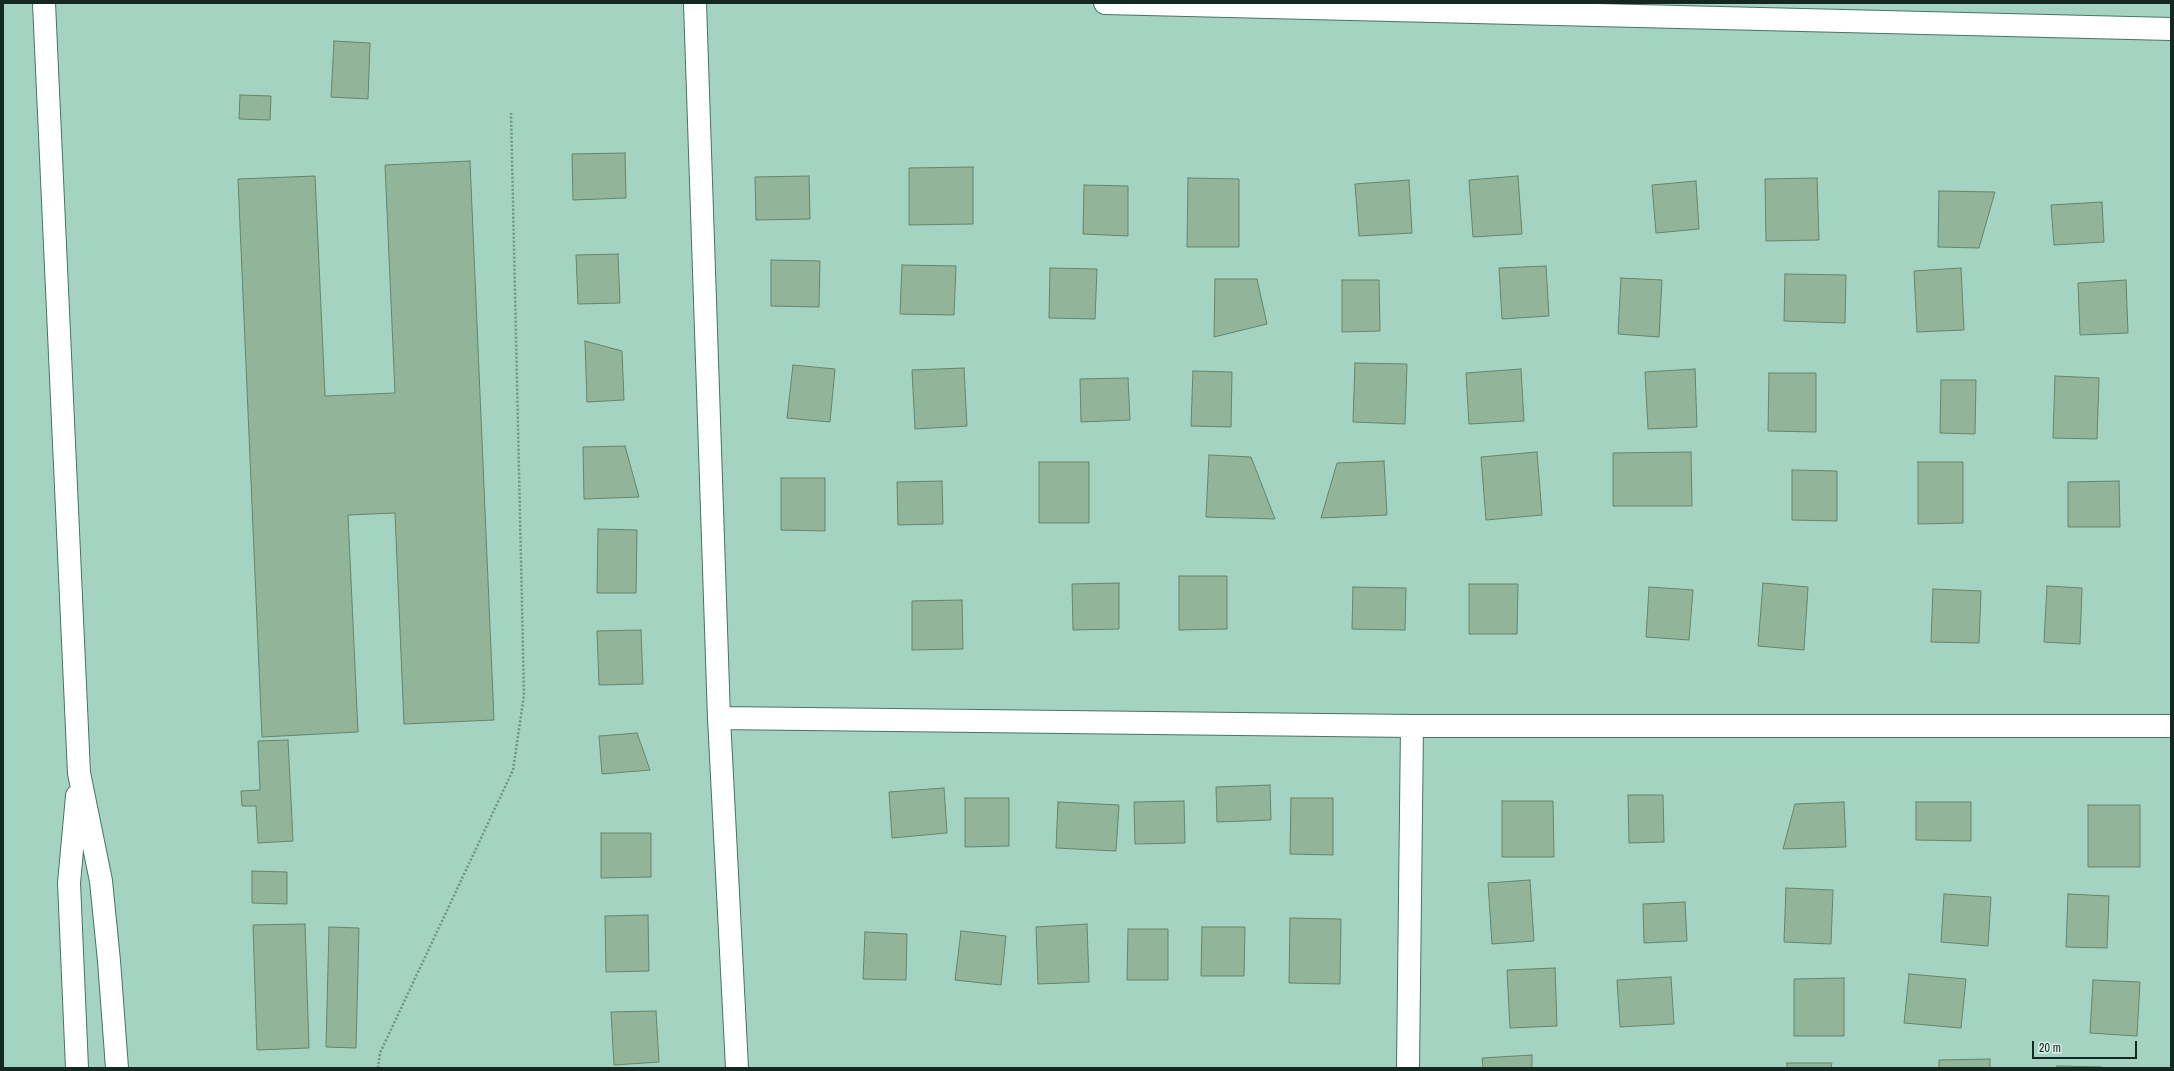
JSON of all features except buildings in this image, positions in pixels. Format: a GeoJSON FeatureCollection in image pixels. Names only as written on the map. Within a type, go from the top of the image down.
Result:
{"type":"FeatureCollection","features":[{"type":"Feature","properties":{"kind":"street"},"geometry":{"type":"LineString","coordinates":[[44,3],[79,773],[69,883],[78,1068]]}},
{"type":"Feature","properties":{"kind":"street"},"geometry":{"type":"LineString","coordinates":[[695,3],[719,718],[737,1068]]}},
{"type":"Feature","properties":{"kind":"street"},"geometry":{"type":"LineString","coordinates":[[1104,3],[1461,7],[2171,29]]}},
{"type":"Feature","properties":{"kind":"street"},"geometry":{"type":"LineString","coordinates":[[719,718],[1412,726],[2171,726]]}},
{"type":"Feature","properties":{"kind":"street"},"geometry":{"type":"LineString","coordinates":[[1408,1068],[1412,726]]}},
{"type":"Feature","properties":{"kind":"street"},"geometry":{"type":"LineString","coordinates":[[79,773],[101,881],[117,1068]]}},
{"type":"Feature","properties":{"kind":"path"},"geometry":{"type":"LineString","coordinates":[[378,1068],[380,1053],[513,770],[524,695],[511,113]]}}]}
